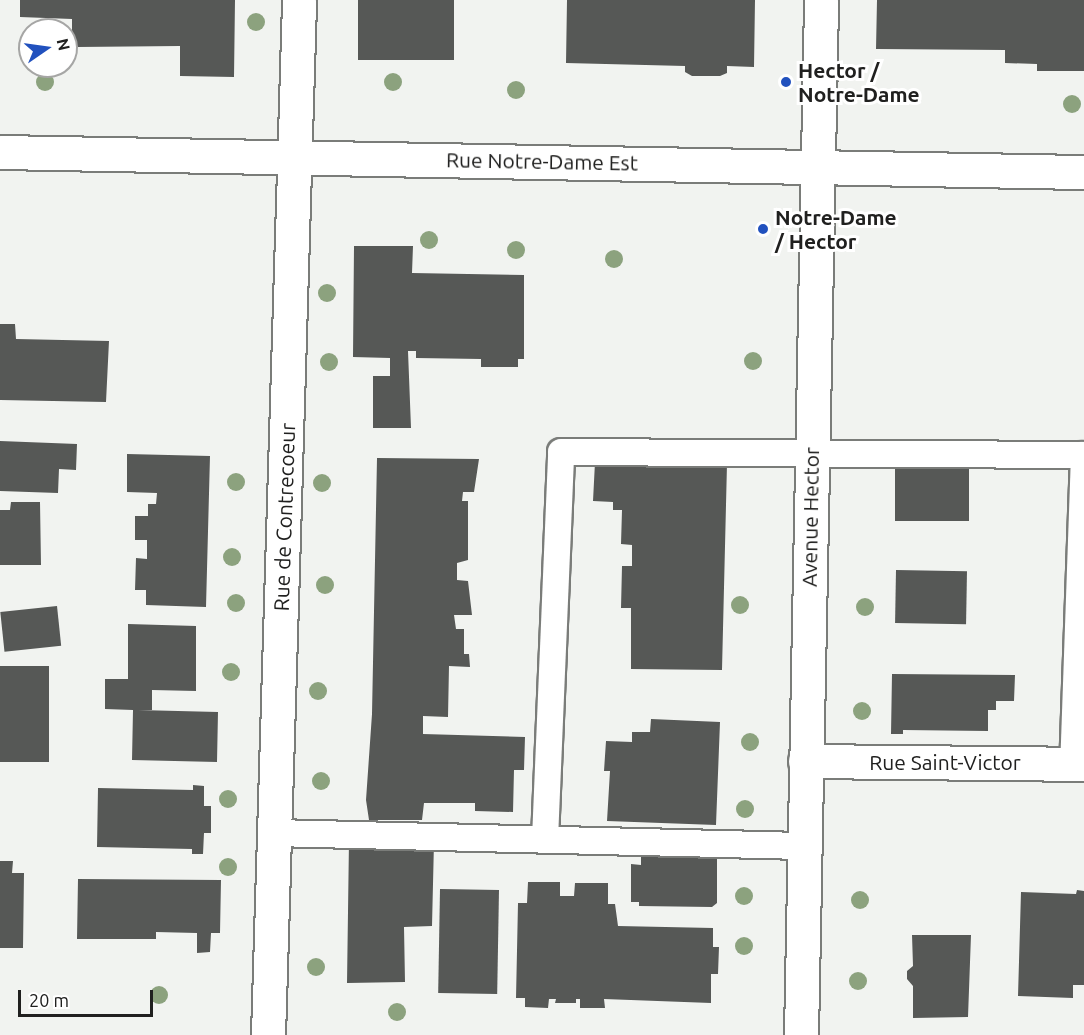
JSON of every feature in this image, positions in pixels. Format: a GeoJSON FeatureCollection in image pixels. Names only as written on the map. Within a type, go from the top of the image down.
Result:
{"type":"FeatureCollection","features":[{"type":"Feature","properties":{"kind":"street","name":"Rue de Contrecoeur"},"geometry":{"type":"LineString","coordinates":[[268,1035],[299,0]]}},
{"type":"Feature","properties":{"kind":"street","name":"Avenue Hector"},"geometry":{"type":"LineString","coordinates":[[801,1035],[821,0]]}},
{"type":"Feature","properties":{"kind":"street","name":"Rue Notre-Dame Est"},"geometry":{"type":"LineString","coordinates":[[0,152],[1084,172]]}},
{"type":"Feature","properties":{"kind":"street","name":"Rue Saint-Victor"},"geometry":{"type":"LineString","coordinates":[[805,761],[1078,764]]}},
{"type":"Feature","properties":{"kind":"lane"},"geometry":{"type":"LineString","coordinates":[[545,839],[561,452],[811,456],[1084,455],[1078,764]]}},
{"type":"Feature","properties":{"kind":"lane"},"geometry":{"type":"LineString","coordinates":[[274,833],[804,846]]}},
{"type":"Feature","properties":{"kind":"building"},"geometry":{"type":"Polygon","coordinates":[[[20,0],[235,0],[234,77],[180,76],[180,46],[78,47],[78,18],[20,17],[20,0]]]}},
{"type":"Feature","properties":{"kind":"building"},"geometry":{"type":"Polygon","coordinates":[[[358,0],[454,0],[454,60],[358,60],[358,0]]]}},
{"type":"Feature","properties":{"kind":"building"},"geometry":{"type":"Polygon","coordinates":[[[567,0],[755,0],[754,67],[727,66],[727,73],[720,76],[692,76],[685,72],[685,66],[566,63],[567,0]]]}},
{"type":"Feature","properties":{"kind":"building"},"geometry":{"type":"Polygon","coordinates":[[[877,0],[1084,0],[1084,71],[1037,71],[1037,64],[1005,63],[1005,50],[876,49],[877,0]]]}},
{"type":"Feature","properties":{"kind":"building"},"geometry":{"type":"Polygon","coordinates":[[[354,246],[413,246],[412,273],[524,275],[524,359],[518,359],[518,367],[481,367],[481,359],[416,358],[416,351],[408,351],[411,428],[373,428],[373,376],[390,376],[390,358],[353,357],[354,246]]]}},
{"type":"Feature","properties":{"kind":"building"},"geometry":{"type":"Polygon","coordinates":[[[0,324],[15,324],[16,339],[109,341],[106,402],[0,400],[0,324]]]}},
{"type":"Feature","properties":{"kind":"building"},"geometry":{"type":"Polygon","coordinates":[[[0,441],[77,444],[76,470],[59,469],[58,493],[0,491],[0,441]]]}},
{"type":"Feature","properties":{"kind":"building"},"geometry":{"type":"Polygon","coordinates":[[[127,454],[210,456],[206,607],[146,605],[146,590],[135,590],[136,558],[147,559],[147,540],[135,540],[135,516],[148,516],[148,504],[156,504],[157,493],[127,492],[127,454]]]}},
{"type":"Feature","properties":{"kind":"building"},"geometry":{"type":"Polygon","coordinates":[[[377,458],[479,459],[474,492],[463,492],[462,501],[468,501],[468,560],[457,563],[457,580],[468,581],[472,615],[454,615],[456,629],[464,629],[464,654],[469,654],[470,667],[449,666],[448,717],[423,716],[423,734],[525,737],[524,770],[514,770],[513,812],[475,811],[475,803],[424,803],[422,820],[369,820],[366,800],[372,714],[377,458]]]}},
{"type":"Feature","properties":{"kind":"building"},"geometry":{"type":"Polygon","coordinates":[[[595,462],[727,464],[722,670],[631,669],[631,608],[621,608],[622,566],[632,566],[632,545],[621,544],[622,510],[613,510],[613,502],[593,501],[595,462]]]}},
{"type":"Feature","properties":{"kind":"building"},"geometry":{"type":"Polygon","coordinates":[[[895,465],[969,465],[969,521],[895,521],[895,465]]]}},
{"type":"Feature","properties":{"kind":"building"},"geometry":{"type":"Polygon","coordinates":[[[11,502],[40,502],[41,565],[0,565],[0,510],[10,510],[11,502]]]}},
{"type":"Feature","properties":{"kind":"building"},"geometry":{"type":"Polygon","coordinates":[[[896,570],[967,571],[966,624],[895,623],[896,570]]]}},
{"type":"Feature","properties":{"kind":"building"},"geometry":{"type":"Polygon","coordinates":[[[57,606],[61,646],[4,652],[0,612],[57,606]]]}},
{"type":"Feature","properties":{"kind":"building"},"geometry":{"type":"Polygon","coordinates":[[[128,624],[196,626],[196,691],[152,690],[152,710],[138,710],[218,712],[217,762],[132,760],[133,710],[105,709],[105,679],[128,679],[128,624]]]}},
{"type":"Feature","properties":{"kind":"building"},"geometry":{"type":"Polygon","coordinates":[[[0,666],[49,666],[49,762],[0,762],[0,666]]]}},
{"type":"Feature","properties":{"kind":"building"},"geometry":{"type":"Polygon","coordinates":[[[892,674],[1015,675],[1014,701],[996,701],[996,710],[988,710],[988,731],[903,730],[903,734],[891,734],[892,674]]]}},
{"type":"Feature","properties":{"kind":"building"},"geometry":{"type":"Polygon","coordinates":[[[651,719],[720,722],[716,825],[607,821],[610,771],[604,771],[606,741],[632,742],[632,732],[650,732],[651,719]]]}},
{"type":"Feature","properties":{"kind":"building"},"geometry":{"type":"Polygon","coordinates":[[[193,785],[204,786],[204,806],[211,806],[211,833],[204,833],[203,854],[192,854],[192,849],[97,847],[98,788],[193,790],[193,785]]]}},
{"type":"Feature","properties":{"kind":"building"},"geometry":{"type":"Polygon","coordinates":[[[349,840],[434,842],[432,926],[404,927],[405,982],[347,983],[349,840]]]}},
{"type":"Feature","properties":{"kind":"building"},"geometry":{"type":"Polygon","coordinates":[[[641,851],[717,855],[717,903],[712,907],[639,906],[639,902],[631,902],[631,864],[641,865],[641,851]]]}},
{"type":"Feature","properties":{"kind":"building"},"geometry":{"type":"Polygon","coordinates":[[[0,861],[13,861],[12,873],[24,873],[23,948],[0,948],[0,861]]]}},
{"type":"Feature","properties":{"kind":"building"},"geometry":{"type":"Polygon","coordinates":[[[78,879],[221,880],[220,933],[211,933],[210,952],[197,953],[197,933],[156,932],[156,939],[77,939],[78,879]]]}},
{"type":"Feature","properties":{"kind":"building"},"geometry":{"type":"Polygon","coordinates":[[[528,882],[560,882],[560,896],[574,896],[575,883],[608,883],[608,904],[615,904],[618,926],[713,928],[713,947],[719,947],[718,974],[711,974],[711,1003],[604,999],[605,1008],[580,1008],[580,999],[576,999],[576,1003],[555,1003],[556,999],[549,999],[548,1008],[525,1007],[525,998],[516,998],[518,903],[527,903],[528,882]]]}},
{"type":"Feature","properties":{"kind":"building"},"geometry":{"type":"Polygon","coordinates":[[[440,889],[499,890],[497,994],[438,993],[440,889]]]}},
{"type":"Feature","properties":{"kind":"building"},"geometry":{"type":"Polygon","coordinates":[[[1077,890],[1084,891],[1084,985],[1073,985],[1073,998],[1018,996],[1021,892],[1076,894],[1077,890]]]}},
{"type":"Feature","properties":{"kind":"building"},"geometry":{"type":"Polygon","coordinates":[[[912,935],[971,935],[968,1017],[913,1018],[913,986],[907,979],[907,971],[913,966],[912,935]]]}},
{"type":"Feature","properties":{"kind":"place","name":"Hector / Notre-Dame"},"geometry":{"type":"Point","coordinates":[786,82]}},
{"type":"Feature","properties":{"kind":"place","name":"Notre-Dame / Hector"},"geometry":{"type":"Point","coordinates":[763,229]}}]}
